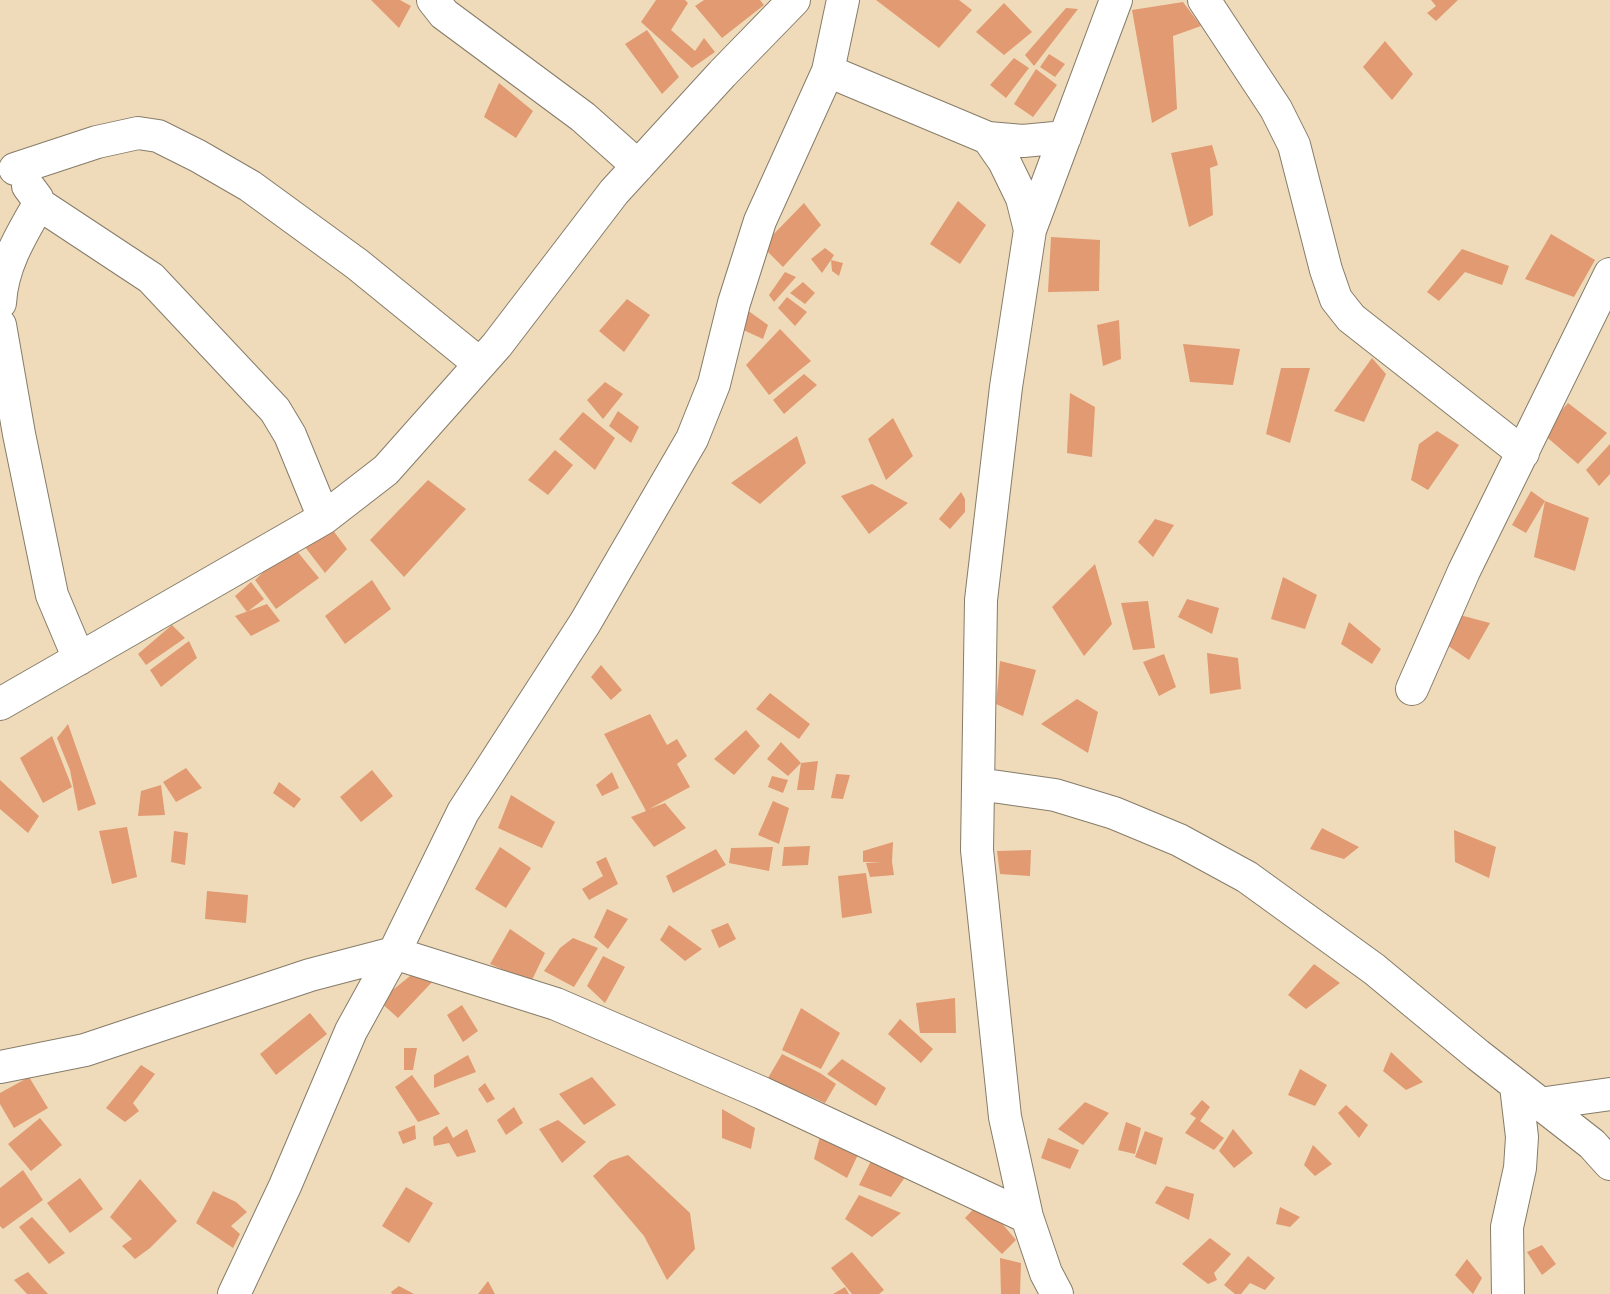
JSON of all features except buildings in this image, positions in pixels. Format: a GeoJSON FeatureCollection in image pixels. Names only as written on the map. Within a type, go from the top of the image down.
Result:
{"type":"FeatureCollection","features":[{"type":"Feature","properties":{"kind":"street"},"geometry":{"type":"LineString","coordinates":[[433,0],[444,15],[583,117],[638,166]]}},
{"type":"Feature","properties":{"kind":"street"},"geometry":{"type":"LineString","coordinates":[[0,704],[324,518],[386,470],[497,345],[614,192],[722,74],[794,0]]}},
{"type":"Feature","properties":{"kind":"street"},"geometry":{"type":"LineString","coordinates":[[234,1294],[285,1186],[351,1031],[394,952],[463,812],[585,622],[692,439],[714,384],[734,303],[760,221],[828,71],[843,0]]}},
{"type":"Feature","properties":{"kind":"street"},"geometry":{"type":"LineString","coordinates":[[1057,1294],[1046,1273],[1027,1217],[1004,1105],[977,850],[981,600],[1006,387],[1030,230],[1116,0]]}},
{"type":"Feature","properties":{"kind":"street"},"geometry":{"type":"LineString","coordinates":[[1204,0],[1276,109],[1294,145],[1326,270],[1336,299],[1351,318],[1523,453]]}},
{"type":"Feature","properties":{"kind":"street"},"geometry":{"type":"LineString","coordinates":[[828,71],[988,138],[1023,141],[1065,137]]}},
{"type":"Feature","properties":{"kind":"street"},"geometry":{"type":"LineString","coordinates":[[324,518],[290,435],[275,410],[151,278],[39,204],[37,198],[7,163],[138,133],[158,136],[250,186],[357,264],[480,364]]}},
{"type":"Feature","properties":{"kind":"street"},"geometry":{"type":"LineString","coordinates":[[988,138],[1004,161],[1022,198],[1030,230]]}},
{"type":"Feature","properties":{"kind":"street"},"geometry":{"type":"LineString","coordinates":[[0,303],[1,288],[15,247],[39,204]]}},
{"type":"Feature","properties":{"kind":"street"},"geometry":{"type":"LineString","coordinates":[[1412,689],[1464,571],[1610,274]]}},
{"type":"Feature","properties":{"kind":"street"},"geometry":{"type":"LineString","coordinates":[[0,325],[19,434],[52,595],[79,659]]}},
{"type":"Feature","properties":{"kind":"street"},"geometry":{"type":"LineString","coordinates":[[978,784],[1055,795],[1114,813],[1179,840],[1247,877],[1374,969],[1528,1095],[1592,1144],[1610,1164]]}},
{"type":"Feature","properties":{"kind":"street"},"geometry":{"type":"LineString","coordinates":[[0,1067],[85,1050],[310,975],[394,952],[556,1004],[762,1093],[1027,1217]]}},
{"type":"Feature","properties":{"kind":"street"},"geometry":{"type":"LineString","coordinates":[[1528,1095],[1610,1094]]}},
{"type":"Feature","properties":{"kind":"street"},"geometry":{"type":"LineString","coordinates":[[1508,1294],[1507,1227],[1520,1168],[1528,1095]]}}]}
